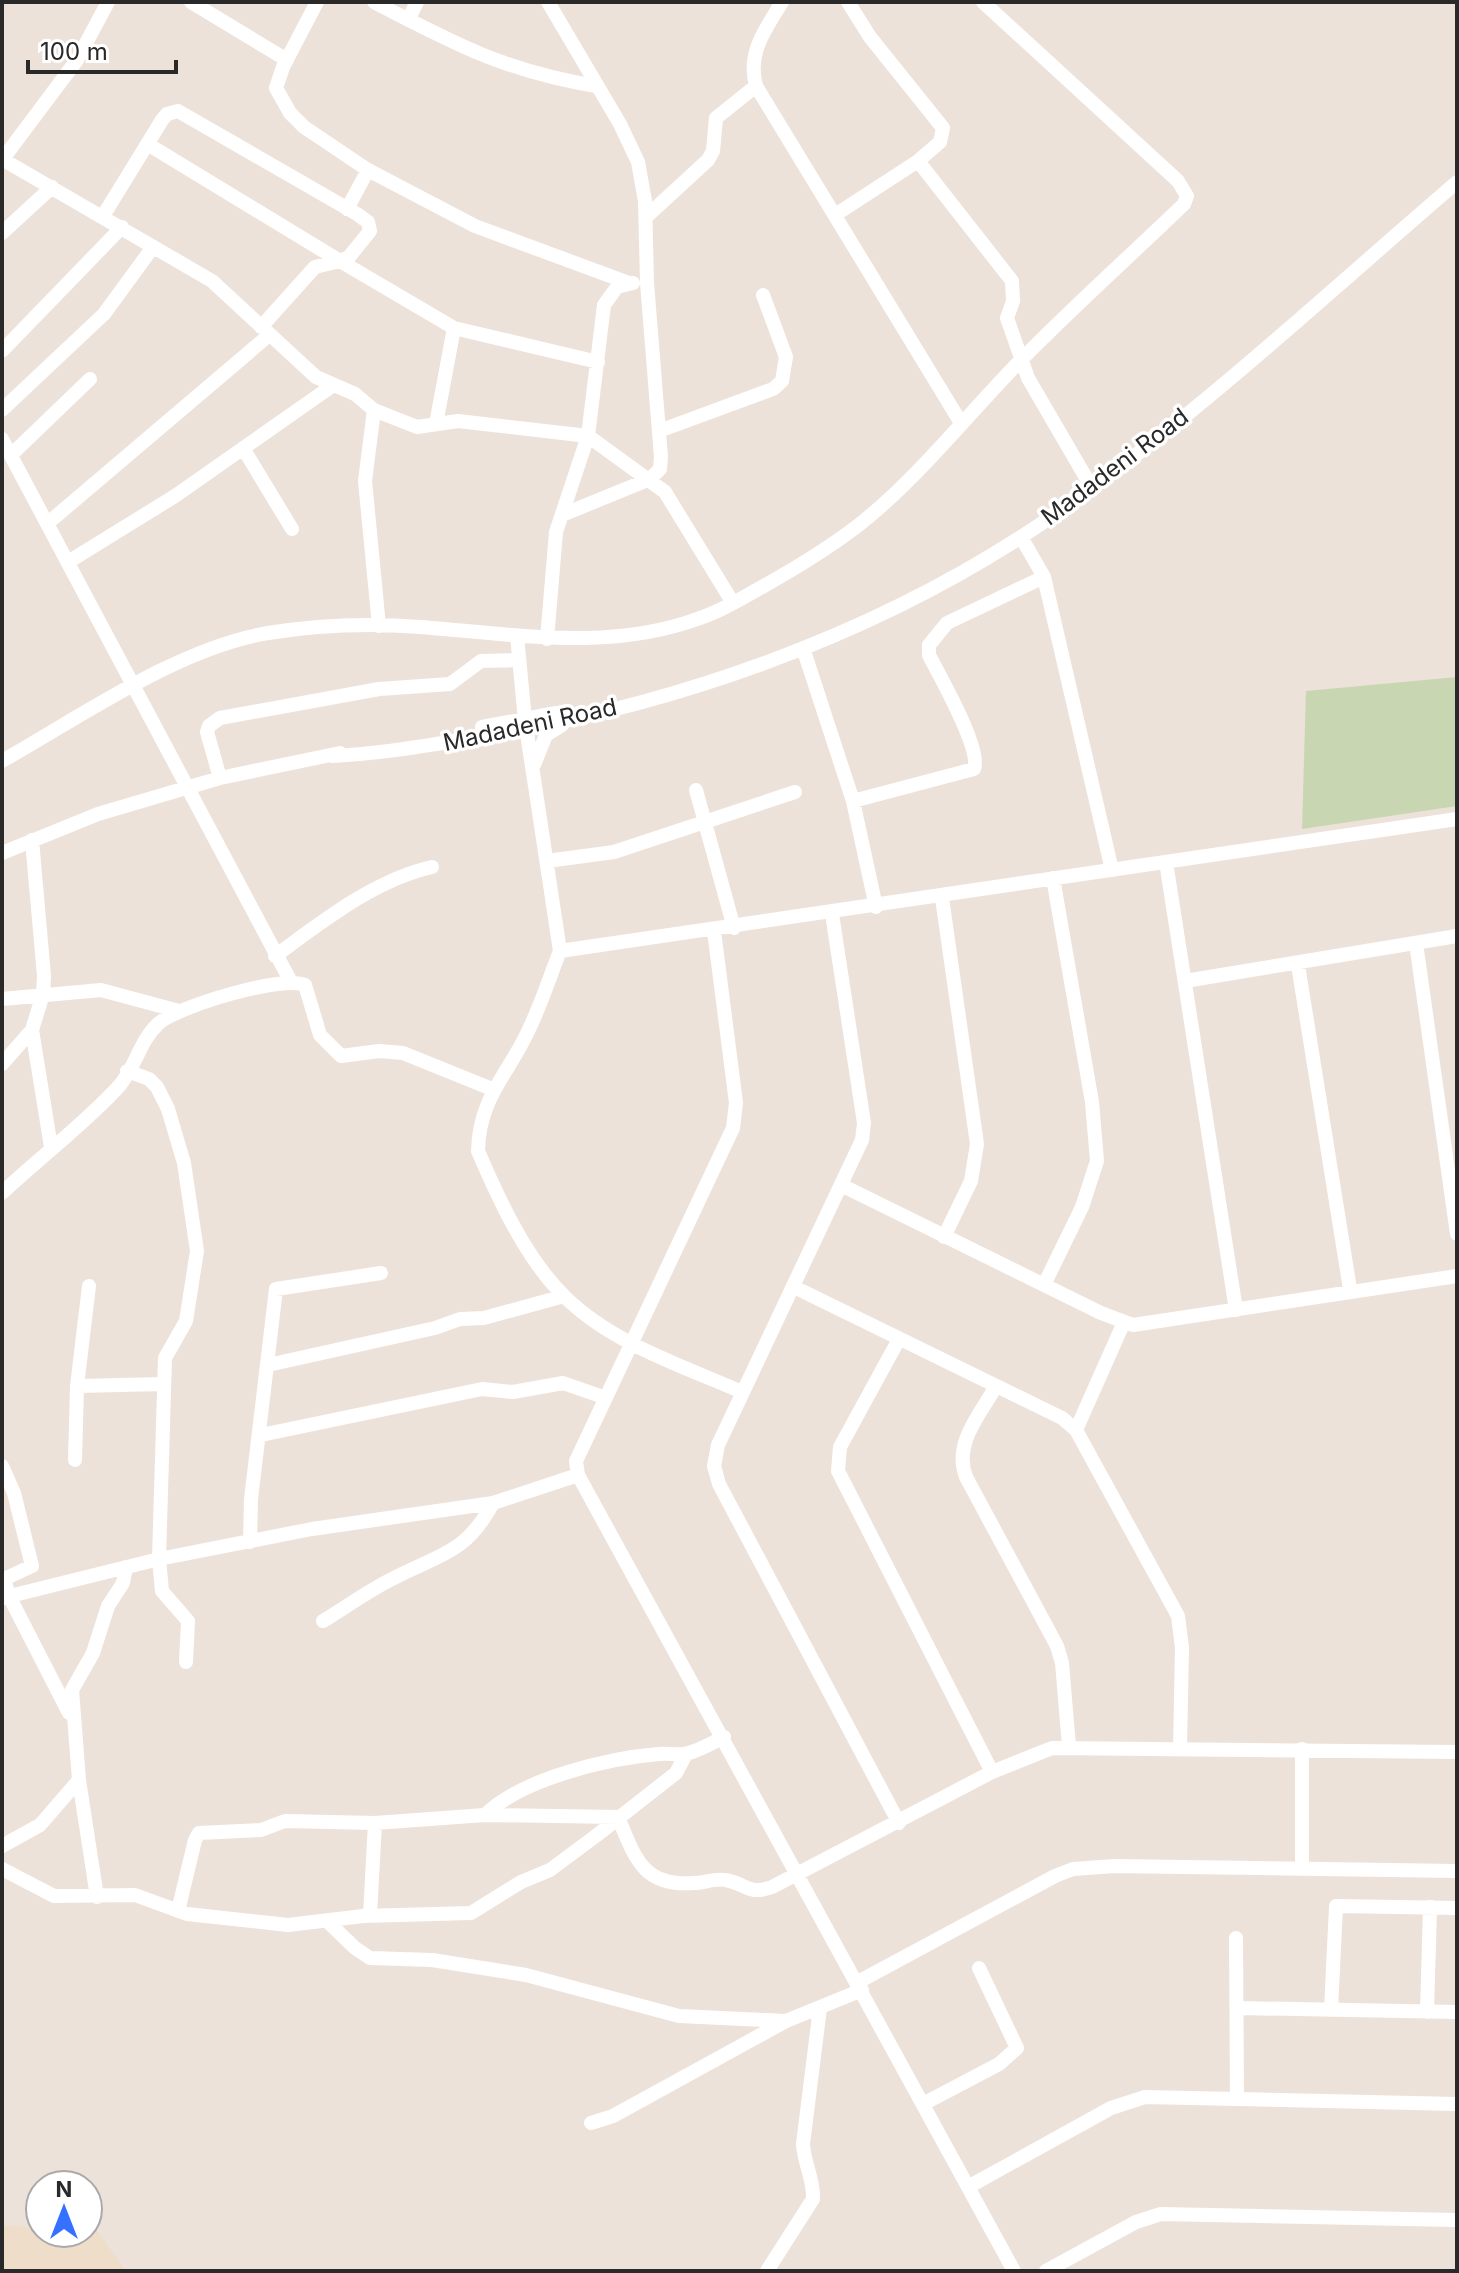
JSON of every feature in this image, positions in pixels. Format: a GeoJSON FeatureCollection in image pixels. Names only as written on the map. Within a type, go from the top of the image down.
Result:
{"type":"FeatureCollection","features":[{"type":"Feature","properties":{"kind":"street"},"geometry":{"type":"LineString","coordinates":[[108,2],[77,60],[2,160],[212,281],[265,331],[332,386],[355,394],[374,410],[412,426],[458,421],[588,436],[665,492],[733,603]]}},
{"type":"Feature","properties":{"kind":"street"},"geometry":{"type":"LineString","coordinates":[[317,2],[276,88],[290,113],[320,140],[368,170],[475,226],[629,283],[647,283]]}},
{"type":"Feature","properties":{"kind":"street"},"geometry":{"type":"LineString","coordinates":[[374,2],[488,59],[534,75],[596,86]]}},
{"type":"Feature","properties":{"kind":"street"},"geometry":{"type":"LineString","coordinates":[[408,20],[417,2]]}},
{"type":"Feature","properties":{"kind":"street"},"geometry":{"type":"LineString","coordinates":[[548,2],[638,162],[646,217],[647,283],[661,465],[650,479],[562,515]]}},
{"type":"Feature","properties":{"kind":"street"},"geometry":{"type":"LineString","coordinates":[[782,2],[756,48],[753,59],[756,86],[961,423]]}},
{"type":"Feature","properties":{"kind":"street"},"geometry":{"type":"LineString","coordinates":[[835,215],[918,161],[940,142],[943,128],[870,37],[848,2]]}},
{"type":"Feature","properties":{"kind":"street"},"geometry":{"type":"LineString","coordinates":[[2,761],[133,687],[239,639],[309,629],[379,626],[547,639],[597,639],[649,631],[699,619],[733,603],[816,556],[863,522],[1023,359],[1184,204],[1187,196],[1178,181],[983,2]]}},
{"type":"Feature","properties":{"kind":"street"},"geometry":{"type":"LineString","coordinates":[[197,3],[287,60]]}},
{"type":"Feature","properties":{"kind":"street"},"geometry":{"type":"LineString","coordinates":[[646,217],[708,160],[713,151],[716,118],[756,86]]}},
{"type":"Feature","properties":{"kind":"street"},"geometry":{"type":"LineString","coordinates":[[48,523],[265,331],[315,267],[349,257],[370,231],[368,222],[178,111],[167,114],[103,216]]}},
{"type":"Feature","properties":{"kind":"street"},"geometry":{"type":"LineString","coordinates":[[149,145],[454,328],[598,362]]}},
{"type":"Feature","properties":{"kind":"street"},"geometry":{"type":"LineString","coordinates":[[918,161],[1012,281],[1013,301],[1007,318],[1031,384],[1092,488]]}},
{"type":"Feature","properties":{"kind":"street"},"geometry":{"type":"LineString","coordinates":[[347,209],[368,170]]}},
{"type":"Feature","properties":{"kind":"street","name":"Madadeni Road"},"geometry":{"type":"LineString","coordinates":[[2,853],[98,814],[220,778],[369,746],[573,719],[724,675],[803,648],[909,600],[1021,537],[1092,488],[1226,380],[1457,182]]}},
{"type":"Feature","properties":{"kind":"street"},"geometry":{"type":"LineString","coordinates":[[2,233],[52,187]]}},
{"type":"Feature","properties":{"kind":"street"},"geometry":{"type":"LineString","coordinates":[[2,351],[122,227]]}},
{"type":"Feature","properties":{"kind":"street"},"geometry":{"type":"LineString","coordinates":[[2,410],[112,305],[153,247]]}},
{"type":"Feature","properties":{"kind":"street"},"geometry":{"type":"LineString","coordinates":[[547,639],[552,558],[562,515],[588,436],[604,305],[609,294],[629,283]]}},
{"type":"Feature","properties":{"kind":"street"},"geometry":{"type":"LineString","coordinates":[[659,431],[773,389],[782,381],[786,357],[763,295]]}},
{"type":"Feature","properties":{"kind":"street"},"geometry":{"type":"LineString","coordinates":[[436,424],[454,328]]}},
{"type":"Feature","properties":{"kind":"street"},"geometry":{"type":"LineString","coordinates":[[11,455],[90,379]]}},
{"type":"Feature","properties":{"kind":"street"},"geometry":{"type":"LineString","coordinates":[[68,562],[175,496],[332,386]]}},
{"type":"Feature","properties":{"kind":"street"},"geometry":{"type":"LineString","coordinates":[[374,410],[365,481],[379,626]]}},
{"type":"Feature","properties":{"kind":"street"},"geometry":{"type":"LineString","coordinates":[[2,439],[133,687],[190,787],[275,956],[291,982],[308,990],[320,1035],[335,1053],[346,1057],[379,1051],[403,1053],[432,1061],[492,1089]]}},
{"type":"Feature","properties":{"kind":"street"},"geometry":{"type":"LineString","coordinates":[[243,448],[292,529]]}},
{"type":"Feature","properties":{"kind":"street"},"geometry":{"type":"LineString","coordinates":[[1021,537],[1044,577],[1112,870]]}},
{"type":"Feature","properties":{"kind":"street"},"geometry":{"type":"LineString","coordinates":[[853,801],[974,769],[976,761],[966,732],[929,655],[929,645],[947,623],[1044,577]]}},
{"type":"Feature","properties":{"kind":"street"},"geometry":{"type":"LineString","coordinates":[[517,636],[526,725],[560,951],[529,1029],[492,1089],[478,1133],[478,1151],[531,1253],[564,1296],[631,1343],[742,1392]]}},
{"type":"Feature","properties":{"kind":"street"},"geometry":{"type":"LineString","coordinates":[[803,648],[853,801],[876,907]]}},
{"type":"Feature","properties":{"kind":"street"},"geometry":{"type":"LineString","coordinates":[[220,778],[207,732],[209,726],[220,718],[379,689],[450,684],[476,662],[519,660]]}},
{"type":"Feature","properties":{"kind":"street","name":"Madadeni Road"},"geometry":{"type":"LineString","coordinates":[[332,756],[373,754],[496,735],[724,675]]}},
{"type":"Feature","properties":{"kind":"street"},"geometry":{"type":"LineString","coordinates":[[532,765],[546,735],[573,719]]}},
{"type":"Feature","properties":{"kind":"street"},"geometry":{"type":"LineString","coordinates":[[496,735],[514,742],[532,765]]}},
{"type":"Feature","properties":{"kind":"street"},"geometry":{"type":"LineString","coordinates":[[696,790],[734,928]]}},
{"type":"Feature","properties":{"kind":"street"},"geometry":{"type":"LineString","coordinates":[[547,861],[614,852],[795,792]]}},
{"type":"Feature","properties":{"kind":"street"},"geometry":{"type":"LineString","coordinates":[[560,951],[942,898],[1053,878],[1457,819]]}},
{"type":"Feature","properties":{"kind":"street"},"geometry":{"type":"LineString","coordinates":[[2,1064],[32,1030],[43,994],[32,840]]}},
{"type":"Feature","properties":{"kind":"street"},"geometry":{"type":"LineString","coordinates":[[1166,862],[1236,1310]]}},
{"type":"Feature","properties":{"kind":"street"},"geometry":{"type":"LineString","coordinates":[[275,956],[330,917],[403,876],[432,867]]}},
{"type":"Feature","properties":{"kind":"street"},"geometry":{"type":"LineString","coordinates":[[1044,1285],[1082,1207],[1097,1161],[1092,1102],[1053,878]]}},
{"type":"Feature","properties":{"kind":"street"},"geometry":{"type":"LineString","coordinates":[[942,898],[977,1144],[971,1181],[944,1237]]}},
{"type":"Feature","properties":{"kind":"street"},"geometry":{"type":"LineString","coordinates":[[832,914],[864,1123],[862,1140],[742,1392],[716,1454],[719,1484],[899,1823]]}},
{"type":"Feature","properties":{"kind":"street"},"geometry":{"type":"LineString","coordinates":[[714,931],[736,1103],[733,1128],[576,1461],[578,1475],[1014,2271]]}},
{"type":"Feature","properties":{"kind":"street"},"geometry":{"type":"LineString","coordinates":[[1185,981],[1298,965],[1457,936]]}},
{"type":"Feature","properties":{"kind":"street"},"geometry":{"type":"LineString","coordinates":[[1416,943],[1457,1234]]}},
{"type":"Feature","properties":{"kind":"street"},"geometry":{"type":"LineString","coordinates":[[1298,965],[1350,1289]]}},
{"type":"Feature","properties":{"kind":"street"},"geometry":{"type":"LineString","coordinates":[[2,1193],[117,1088],[149,1033],[179,1011],[291,982]]}},
{"type":"Feature","properties":{"kind":"street"},"geometry":{"type":"LineString","coordinates":[[2,999],[101,990],[179,1011]]}},
{"type":"Feature","properties":{"kind":"street"},"geometry":{"type":"LineString","coordinates":[[32,1030],[51,1147]]}},
{"type":"Feature","properties":{"kind":"street"},"geometry":{"type":"LineString","coordinates":[[127,1071],[149,1079],[157,1087],[168,1109],[184,1163],[197,1251],[186,1321],[165,1358],[159,1559],[162,1591],[188,1621],[186,1662]]}},
{"type":"Feature","properties":{"kind":"street"},"geometry":{"type":"LineString","coordinates":[[841,1185],[1124,1322],[1145,1325],[1350,1289],[1457,1276]]}},
{"type":"Feature","properties":{"kind":"street"},"geometry":{"type":"LineString","coordinates":[[250,1542],[251,1499],[276,1289],[381,1273]]}},
{"type":"Feature","properties":{"kind":"street"},"geometry":{"type":"LineString","coordinates":[[75,1460],[77,1386],[89,1286]]}},
{"type":"Feature","properties":{"kind":"street"},"geometry":{"type":"LineString","coordinates":[[794,1287],[898,1341],[1062,1418],[1076,1430],[1178,1616],[1182,1648],[1180,1747]]}},
{"type":"Feature","properties":{"kind":"street"},"geometry":{"type":"LineString","coordinates":[[268,1365],[435,1328],[460,1319],[484,1318],[564,1296]]}},
{"type":"Feature","properties":{"kind":"street"},"geometry":{"type":"LineString","coordinates":[[1076,1430],[1124,1322]]}},
{"type":"Feature","properties":{"kind":"street"},"geometry":{"type":"LineString","coordinates":[[898,1341],[840,1447],[838,1471],[992,1772]]}},
{"type":"Feature","properties":{"kind":"street"},"geometry":{"type":"LineString","coordinates":[[261,1435],[482,1389],[513,1392],[558,1383],[606,1398]]}},
{"type":"Feature","properties":{"kind":"street"},"geometry":{"type":"LineString","coordinates":[[77,1386],[164,1384]]}},
{"type":"Feature","properties":{"kind":"street"},"geometry":{"type":"LineString","coordinates":[[996,1386],[963,1444],[961,1462],[966,1477],[1057,1646],[1064,1675],[1069,1746]]}},
{"type":"Feature","properties":{"kind":"street"},"geometry":{"type":"LineString","coordinates":[[2,1466],[14,1493],[32,1566],[4,1579],[5,1597],[72,1719]]}},
{"type":"Feature","properties":{"kind":"street"},"geometry":{"type":"LineString","coordinates":[[5,1597],[159,1559],[493,1503],[578,1475]]}},
{"type":"Feature","properties":{"kind":"street"},"geometry":{"type":"LineString","coordinates":[[323,1621],[396,1577],[452,1553],[481,1525],[493,1503]]}},
{"type":"Feature","properties":{"kind":"street"},"geometry":{"type":"LineString","coordinates":[[97,1897],[79,1780],[72,1690],[93,1653],[108,1606],[123,1583],[126,1567]]}},
{"type":"Feature","properties":{"kind":"street"},"geometry":{"type":"LineString","coordinates":[[485,1815],[500,1800],[519,1790],[578,1771],[659,1753],[686,1754],[724,1737]]}},
{"type":"Feature","properties":{"kind":"street"},"geometry":{"type":"LineString","coordinates":[[618,1817],[645,1872],[675,1883],[723,1880],[753,1891],[772,1887],[992,1772],[1043,1751],[1069,1746],[1457,1752]]}},
{"type":"Feature","properties":{"kind":"street"},"geometry":{"type":"LineString","coordinates":[[1302,1749],[1302,1869]]}},
{"type":"Feature","properties":{"kind":"street"},"geometry":{"type":"LineString","coordinates":[[2,1869],[49,1895],[140,1896],[178,1911],[288,1925],[370,1915],[480,1910],[521,1882],[550,1870],[676,1773],[686,1754]]}},
{"type":"Feature","properties":{"kind":"street"},"geometry":{"type":"LineString","coordinates":[[2,1846],[40,1825],[79,1780]]}},
{"type":"Feature","properties":{"kind":"street"},"geometry":{"type":"LineString","coordinates":[[178,1911],[195,1840],[204,1831],[261,1830],[285,1821],[375,1823],[485,1815],[618,1817]]}},
{"type":"Feature","properties":{"kind":"street"},"geometry":{"type":"LineString","coordinates":[[370,1915],[375,1823]]}},
{"type":"Feature","properties":{"kind":"street"},"geometry":{"type":"LineString","coordinates":[[591,2123],[613,2116],[786,2021],[820,2008],[1073,1869],[1115,1866],[1457,1871]]}},
{"type":"Feature","properties":{"kind":"street"},"geometry":{"type":"LineString","coordinates":[[1331,2010],[1336,1906],[1457,1908]]}},
{"type":"Feature","properties":{"kind":"street"},"geometry":{"type":"LineString","coordinates":[[1427,2012],[1430,1907]]}},
{"type":"Feature","properties":{"kind":"street"},"geometry":{"type":"LineString","coordinates":[[327,1921],[343,1938],[370,1958],[432,1960],[526,1975],[679,2016],[786,2021]]}},
{"type":"Feature","properties":{"kind":"street"},"geometry":{"type":"LineString","coordinates":[[1236,1938],[1237,2099]]}},
{"type":"Feature","properties":{"kind":"street"},"geometry":{"type":"LineString","coordinates":[[923,2104],[999,2064],[1017,2048],[979,1968]]}},
{"type":"Feature","properties":{"kind":"street"},"geometry":{"type":"LineString","coordinates":[[767,2271],[813,2199],[814,2188],[803,2159],[803,2144],[820,2008]]}},
{"type":"Feature","properties":{"kind":"street"},"geometry":{"type":"LineString","coordinates":[[1237,2008],[1457,2012]]}},
{"type":"Feature","properties":{"kind":"street"},"geometry":{"type":"LineString","coordinates":[[968,2187],[1133,2099],[1457,2104]]}},
{"type":"Feature","properties":{"kind":"street"},"geometry":{"type":"LineString","coordinates":[[1046,2271],[1136,2222],[1161,2214],[1457,2220]]}},
{"type":"Feature","properties":{"kind":"shaded area"},"geometry":{"type":"Polygon","coordinates":[[[2,2225],[24,2227],[24,2249],[104,2249],[104,2240],[126,2271],[2,2271],[2,2225]]]}},
{"type":"Feature","properties":{"kind":"green space"},"geometry":{"type":"Polygon","coordinates":[[[1457,677],[1457,806],[1302,829],[1306,691],[1457,677]]]}}]}
